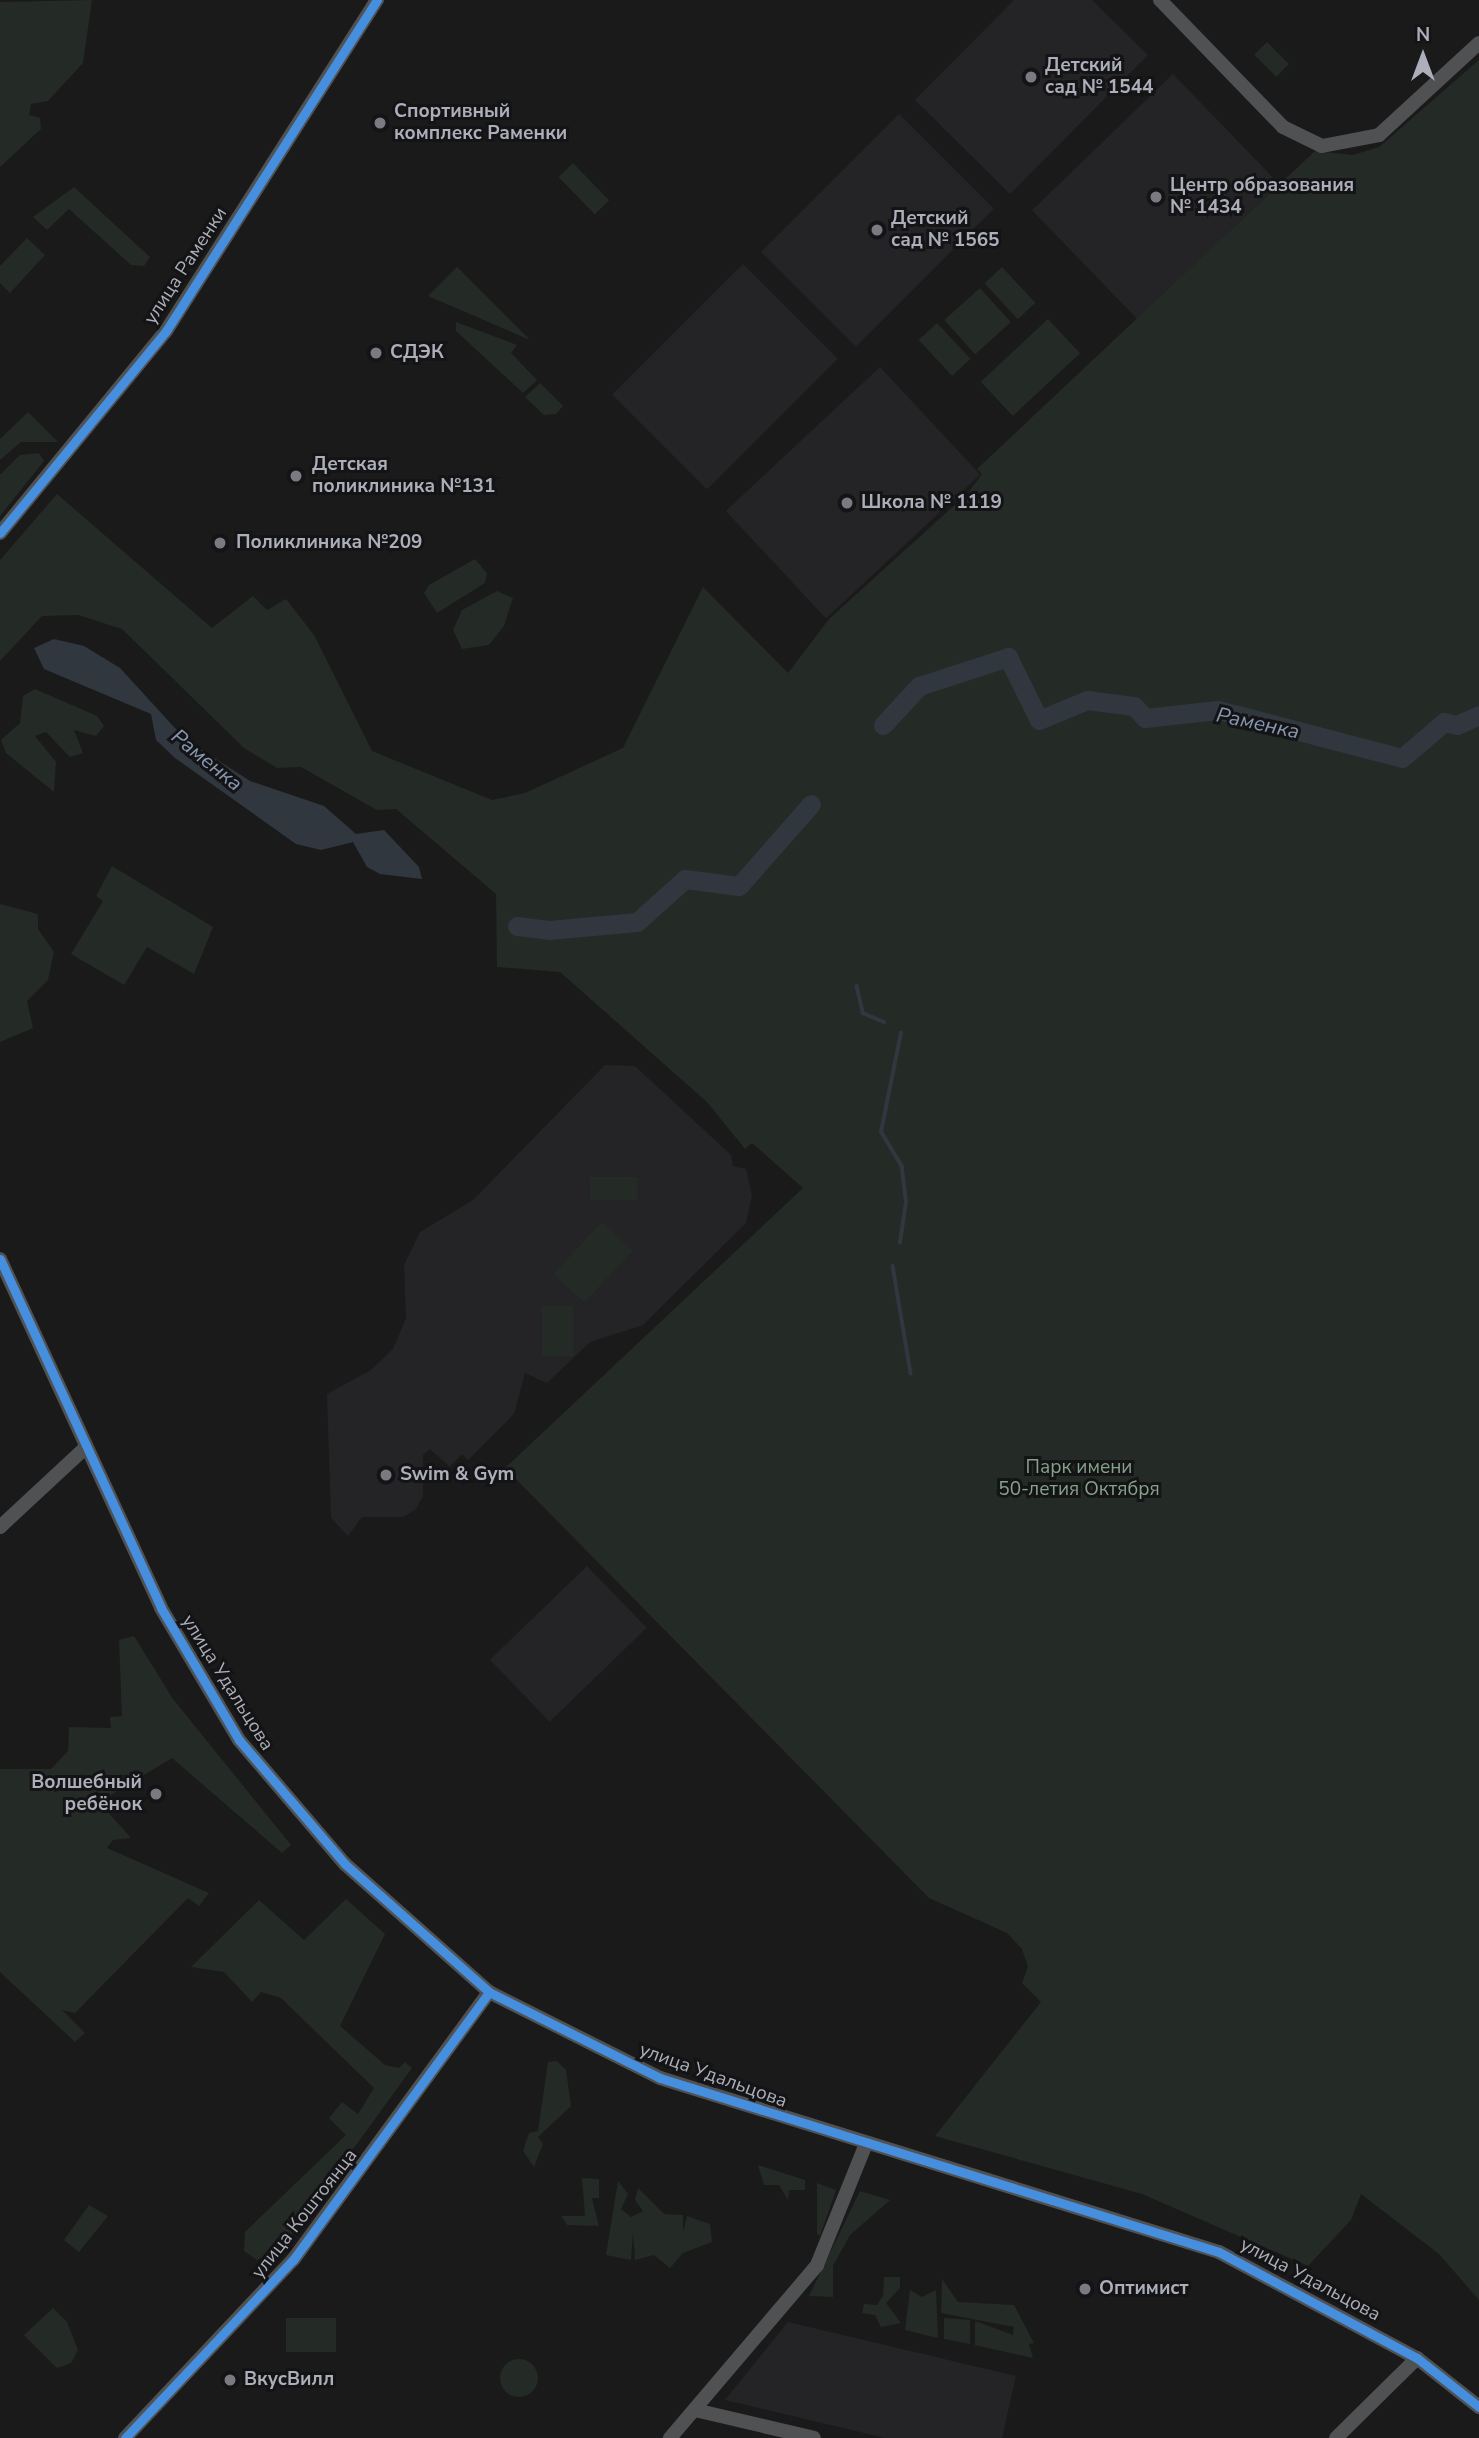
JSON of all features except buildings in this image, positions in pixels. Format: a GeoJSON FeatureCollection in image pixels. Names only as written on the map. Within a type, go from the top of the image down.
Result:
{"type":"FeatureCollection","features":[{"type":"Feature","properties":{"kind":"street","name":"улица Раменки"},"geometry":{"type":"LineString","coordinates":[[0,533],[166,331],[377,0]]}},
{"type":"Feature","properties":{"kind":"street"},"geometry":{"type":"LineString","coordinates":[[1160,0],[1283,127],[1322,146],[1379,135],[1479,43]]}},
{"type":"Feature","properties":{"kind":"street","name":"улица Удальцова"},"geometry":{"type":"LineString","coordinates":[[0,1259],[161,1608],[239,1740],[345,1864],[489,1992],[625,2064],[865,2146],[1219,2252],[1417,2358],[1479,2407]]}},
{"type":"Feature","properties":{"kind":"street"},"geometry":{"type":"LineString","coordinates":[[0,1527],[86,1447]]}},
{"type":"Feature","properties":{"kind":"street","name":"улица Коштоянца"},"geometry":{"type":"LineString","coordinates":[[125,2438],[293,2260],[489,1992]]}},
{"type":"Feature","properties":{"kind":"street"},"geometry":{"type":"LineString","coordinates":[[670,2438],[817,2265],[865,2146]]}},
{"type":"Feature","properties":{"kind":"street"},"geometry":{"type":"LineString","coordinates":[[1336,2438],[1417,2358]]}},
{"type":"Feature","properties":{"kind":"street"},"geometry":{"type":"LineString","coordinates":[[695,2410],[814,2438]]}},
{"type":"Feature","properties":{"kind":"shaded area","name":"Детский сад № 1544"},"geometry":{"type":"Polygon","coordinates":[[[1014,0],[1092,0],[1148,55],[1010,194],[915,100],[1014,0]]]}},
{"type":"Feature","properties":{"kind":"shaded area","name":"Центр образования № 1434"},"geometry":{"type":"Polygon","coordinates":[[[1173,74],[1279,184],[1138,320],[1032,210],[1173,74]]]}},
{"type":"Feature","properties":{"kind":"shaded area","name":"Детский сад № 1565"},"geometry":{"type":"Polygon","coordinates":[[[899,114],[994,209],[856,347],[761,252],[899,114]]]}},
{"type":"Feature","properties":{"kind":"shaded area"},"geometry":{"type":"Polygon","coordinates":[[[743,264],[838,359],[707,490],[612,395],[743,264]]]}},
{"type":"Feature","properties":{"kind":"shaded area","name":"Школа № 1119"},"geometry":{"type":"Polygon","coordinates":[[[880,367],[980,475],[826,618],[726,511],[880,367]]]}},
{"type":"Feature","properties":{"kind":"shaded area"},"geometry":{"type":"Polygon","coordinates":[[[605,1065],[635,1066],[731,1155],[733,1166],[746,1169],[752,1195],[746,1223],[643,1325],[590,1342],[547,1383],[525,1373],[514,1414],[468,1460],[462,1454],[450,1467],[430,1449],[423,1455],[423,1496],[416,1509],[403,1517],[362,1517],[348,1536],[331,1518],[327,1394],[371,1370],[393,1349],[406,1318],[404,1265],[420,1232],[473,1200],[605,1065]]]}},
{"type":"Feature","properties":{"kind":"shaded area"},"geometry":{"type":"Polygon","coordinates":[[[587,1566],[647,1628],[550,1722],[490,1660],[587,1566]]]}},
{"type":"Feature","properties":{"kind":"shaded area"},"geometry":{"type":"Polygon","coordinates":[[[788,2322],[1016,2376],[1002,2438],[885,2438],[725,2400],[788,2322]]]}},
{"type":"Feature","properties":{"kind":"green space"},"geometry":{"type":"Polygon","coordinates":[[[92,0],[83,63],[48,101],[31,104],[29,115],[40,118],[41,129],[0,167],[0,2],[92,0]]]}},
{"type":"Feature","properties":{"kind":"green space"},"geometry":{"type":"Polygon","coordinates":[[[1267,42],[1289,64],[1276,77],[1254,55],[1267,42]]]}},
{"type":"Feature","properties":{"kind":"green space","name":"Парк имени 50-летия Октября"},"geometry":{"type":"Polygon","coordinates":[[[1479,60],[1479,2300],[1439,2254],[1361,2194],[1351,2220],[1308,2266],[1142,2194],[935,2136],[1041,2002],[1022,1983],[1028,1967],[1022,1949],[1007,1933],[929,1898],[505,1468],[803,1188],[752,1143],[745,1149],[707,1102],[560,972],[497,967],[496,894],[396,809],[377,810],[301,767],[277,768],[244,748],[122,629],[78,615],[42,616],[0,661],[0,560],[57,494],[212,628],[253,596],[267,610],[286,599],[314,635],[372,751],[492,800],[525,793],[623,748],[703,587],[788,673],[829,619],[968,493],[982,474],[977,469],[1315,151],[1353,155],[1379,147],[1479,60]]]}},
{"type":"Feature","properties":{"kind":"green space"},"geometry":{"type":"Polygon","coordinates":[[[573,163],[609,200],[595,214],[559,177],[573,163]]]}},
{"type":"Feature","properties":{"kind":"green space"},"geometry":{"type":"Polygon","coordinates":[[[74,187],[150,257],[144,266],[131,265],[69,209],[47,230],[33,217],[74,187]]]}},
{"type":"Feature","properties":{"kind":"green space"},"geometry":{"type":"Polygon","coordinates":[[[27,238],[45,255],[10,293],[0,283],[0,266],[27,238]]]}},
{"type":"Feature","properties":{"kind":"green space"},"geometry":{"type":"Polygon","coordinates":[[[457,267],[530,340],[428,296],[457,267]]]}},
{"type":"Feature","properties":{"kind":"green space"},"geometry":{"type":"Polygon","coordinates":[[[1002,267],[1035,303],[1018,319],[984,283],[1002,267]]]}},
{"type":"Feature","properties":{"kind":"green space"},"geometry":{"type":"Polygon","coordinates":[[[980,288],[1011,322],[975,354],[944,320],[980,288]]]}},
{"type":"Feature","properties":{"kind":"green space"},"geometry":{"type":"Polygon","coordinates":[[[1048,319],[1080,353],[1013,416],[981,382],[1048,319]]]}},
{"type":"Feature","properties":{"kind":"green space"},"geometry":{"type":"Polygon","coordinates":[[[456,322],[517,345],[511,353],[537,380],[523,393],[456,331],[456,322]]]}},
{"type":"Feature","properties":{"kind":"green space"},"geometry":{"type":"Polygon","coordinates":[[[937,323],[970,359],[952,376],[919,340],[937,323]]]}},
{"type":"Feature","properties":{"kind":"green space"},"geometry":{"type":"Polygon","coordinates":[[[540,383],[563,406],[556,414],[544,415],[525,397],[540,383]]]}},
{"type":"Feature","properties":{"kind":"green space"},"geometry":{"type":"Polygon","coordinates":[[[28,412],[58,442],[21,442],[0,460],[0,439],[28,412]]]}},
{"type":"Feature","properties":{"kind":"green space"},"geometry":{"type":"Polygon","coordinates":[[[39,453],[44,461],[0,516],[0,475],[20,455],[39,453]]]}},
{"type":"Feature","properties":{"kind":"green space"},"geometry":{"type":"Polygon","coordinates":[[[475,559],[487,573],[485,583],[437,613],[424,593],[429,585],[475,559]]]}},
{"type":"Feature","properties":{"kind":"green space"},"geometry":{"type":"Polygon","coordinates":[[[497,591],[513,598],[504,626],[489,645],[462,649],[453,630],[462,610],[497,591]]]}},
{"type":"Feature","properties":{"kind":"green space"},"geometry":{"type":"Polygon","coordinates":[[[35,689],[97,716],[104,726],[96,736],[74,730],[83,753],[70,757],[46,732],[35,736],[56,762],[54,792],[6,753],[1,740],[20,723],[23,696],[35,689]]]}},
{"type":"Feature","properties":{"kind":"green space"},"geometry":{"type":"Polygon","coordinates":[[[112,866],[213,927],[194,974],[147,947],[124,985],[71,954],[103,901],[96,896],[112,866]]]}},
{"type":"Feature","properties":{"kind":"green space"},"geometry":{"type":"Polygon","coordinates":[[[0,904],[38,914],[38,929],[54,952],[48,980],[27,1001],[33,1028],[0,1042],[0,904]]]}},
{"type":"Feature","properties":{"kind":"green space"},"geometry":{"type":"Polygon","coordinates":[[[590,1177],[637,1177],[637,1200],[590,1200],[590,1177]]]}},
{"type":"Feature","properties":{"kind":"green space"},"geometry":{"type":"Polygon","coordinates":[[[602,1222],[633,1251],[584,1303],[554,1274],[602,1222]]]}},
{"type":"Feature","properties":{"kind":"green space"},"geometry":{"type":"Polygon","coordinates":[[[542,1306],[573,1306],[573,1356],[542,1356],[542,1306]]]}},
{"type":"Feature","properties":{"kind":"green space"},"geometry":{"type":"Polygon","coordinates":[[[134,1636],[173,1699],[291,1845],[282,1853],[172,1758],[99,1802],[131,1838],[113,1840],[107,1848],[209,1893],[199,1906],[188,1898],[75,2013],[62,2010],[85,2033],[75,2042],[0,1972],[0,1769],[51,1769],[68,1751],[69,1727],[111,1728],[110,1717],[122,1716],[119,1640],[134,1636]]]}},
{"type":"Feature","properties":{"kind":"green space"},"geometry":{"type":"Polygon","coordinates":[[[346,1899],[385,1934],[340,2026],[385,2065],[399,2068],[405,2062],[412,2068],[282,2247],[257,2260],[244,2251],[245,2232],[346,2135],[329,2118],[342,2102],[358,2114],[374,2088],[281,1998],[261,1992],[252,2002],[224,1972],[191,1967],[259,1900],[304,1940],[346,1899]]]}},
{"type":"Feature","properties":{"kind":"green space"},"geometry":{"type":"Polygon","coordinates":[[[557,2061],[566,2070],[571,2106],[538,2137],[543,2144],[534,2167],[523,2151],[529,2133],[538,2131],[548,2062],[557,2061]]]}},
{"type":"Feature","properties":{"kind":"green space"},"geometry":{"type":"Polygon","coordinates":[[[758,2165],[805,2180],[805,2190],[789,2190],[788,2200],[779,2185],[764,2185],[758,2165]]]}},
{"type":"Feature","properties":{"kind":"green space"},"geometry":{"type":"Polygon","coordinates":[[[582,2178],[599,2179],[599,2198],[592,2198],[599,2226],[567,2225],[561,2216],[585,2216],[582,2178]]]}},
{"type":"Feature","properties":{"kind":"green space"},"geometry":{"type":"Polygon","coordinates":[[[618,2181],[628,2194],[621,2209],[631,2217],[643,2211],[635,2200],[638,2188],[664,2214],[683,2215],[683,2232],[687,2216],[710,2224],[712,2242],[683,2253],[670,2268],[654,2255],[635,2260],[633,2233],[631,2260],[606,2255],[618,2181]]]}},
{"type":"Feature","properties":{"kind":"green space"},"geometry":{"type":"Polygon","coordinates":[[[817,2183],[836,2190],[820,2236],[817,2234],[817,2183]]]}},
{"type":"Feature","properties":{"kind":"green space"},"geometry":{"type":"Polygon","coordinates":[[[860,2191],[890,2200],[850,2235],[833,2266],[833,2297],[809,2296],[860,2191]]]}},
{"type":"Feature","properties":{"kind":"green space"},"geometry":{"type":"Polygon","coordinates":[[[89,2205],[108,2216],[79,2252],[64,2240],[89,2205]]]}},
{"type":"Feature","properties":{"kind":"green space"},"geometry":{"type":"Polygon","coordinates":[[[884,2277],[900,2277],[900,2288],[886,2303],[901,2323],[881,2327],[875,2315],[862,2313],[864,2304],[877,2305],[883,2296],[884,2277]]]}},
{"type":"Feature","properties":{"kind":"green space"},"geometry":{"type":"Polygon","coordinates":[[[942,2279],[958,2302],[1014,2305],[1034,2343],[1029,2344],[1033,2358],[975,2345],[975,2321],[1013,2335],[1014,2327],[941,2313],[942,2279]]]}},
{"type":"Feature","properties":{"kind":"green space"},"geometry":{"type":"Polygon","coordinates":[[[910,2290],[922,2297],[936,2290],[938,2338],[905,2330],[910,2290]]]}},
{"type":"Feature","properties":{"kind":"green space"},"geometry":{"type":"Polygon","coordinates":[[[53,2308],[67,2322],[78,2350],[71,2363],[57,2368],[24,2335],[53,2308]]]}},
{"type":"Feature","properties":{"kind":"green space"},"geometry":{"type":"Polygon","coordinates":[[[286,2318],[336,2318],[336,2352],[286,2352],[286,2318]]]}},
{"type":"Feature","properties":{"kind":"green space"},"geometry":{"type":"Polygon","coordinates":[[[944,2318],[970,2320],[970,2344],[944,2339],[944,2318]]]}},
{"type":"Feature","properties":{"kind":"green space"},"geometry":{"type":"Polygon","coordinates":[[[519,2359],[533,2364],[538,2378],[533,2392],[519,2397],[505,2392],[500,2378],[505,2364],[519,2359]]]}},
{"type":"Feature","properties":{"kind":"water"},"geometry":{"type":"Polygon","coordinates":[[[54,639],[84,646],[120,668],[185,739],[250,781],[324,806],[356,834],[384,830],[419,867],[422,879],[380,874],[367,867],[353,842],[321,850],[296,844],[175,758],[156,740],[151,714],[44,669],[34,648],[54,639]]]}},
{"type":"Feature","properties":{"kind":"waterway","name":"Раменка"},"geometry":{"type":"LineString","coordinates":[[883,725],[919,686],[1008,657],[1039,720],[1087,700],[1134,706],[1145,718],[1218,710],[1402,758],[1444,722],[1457,725],[1479,715]]}},
{"type":"Feature","properties":{"kind":"waterway","name":"Раменка"},"geometry":{"type":"LineString","coordinates":[[517,926],[549,930],[637,922],[685,879],[739,886],[811,804]]}},
{"type":"Feature","properties":{"kind":"waterway"},"geometry":{"type":"LineString","coordinates":[[857,986],[863,1013],[884,1022]]}},
{"type":"Feature","properties":{"kind":"waterway"},"geometry":{"type":"LineString","coordinates":[[900,1243],[906,1202],[902,1167],[881,1132],[901,1033]]}},
{"type":"Feature","properties":{"kind":"waterway"},"geometry":{"type":"LineString","coordinates":[[893,1266],[911,1374]]}},
{"type":"Feature","properties":{"kind":"cycle path"},"geometry":{"type":"LineString","coordinates":[[0,533],[166,331],[377,0]]}},
{"type":"Feature","properties":{"kind":"cycle path"},"geometry":{"type":"LineString","coordinates":[[0,1259],[161,1608],[239,1740],[345,1864],[489,1992],[660,2078],[1219,2252],[1417,2358],[1479,2407]]}},
{"type":"Feature","properties":{"kind":"cycle path"},"geometry":{"type":"LineString","coordinates":[[125,2438],[293,2260],[489,1992]]}},
{"type":"Feature","properties":{"kind":"place","name":"Детский сад № 1544"},"geometry":{"type":"Point","coordinates":[1031,77]}},
{"type":"Feature","properties":{"kind":"place","name":"Спортивный комплекс Раменки"},"geometry":{"type":"Point","coordinates":[380,123]}},
{"type":"Feature","properties":{"kind":"place","name":"Центр образования № 1434"},"geometry":{"type":"Point","coordinates":[1156,197]}},
{"type":"Feature","properties":{"kind":"place","name":"Детский сад № 1565"},"geometry":{"type":"Point","coordinates":[877,230]}},
{"type":"Feature","properties":{"kind":"place","name":"СДЭК"},"geometry":{"type":"Point","coordinates":[376,353]}},
{"type":"Feature","properties":{"kind":"place","name":"Детская поликлиника №131"},"geometry":{"type":"Point","coordinates":[296,476]}},
{"type":"Feature","properties":{"kind":"place","name":"Школа № 1119"},"geometry":{"type":"Point","coordinates":[847,503]}},
{"type":"Feature","properties":{"kind":"place","name":"Поликлиника №209"},"geometry":{"type":"Point","coordinates":[220,543]}},
{"type":"Feature","properties":{"kind":"place","name":"Swim & Gym"},"geometry":{"type":"Point","coordinates":[386,1475]}},
{"type":"Feature","properties":{"kind":"place","name":"Волшебный ребёнок"},"geometry":{"type":"Point","coordinates":[156,1794]}},
{"type":"Feature","properties":{"kind":"place","name":"Оптимист"},"geometry":{"type":"Point","coordinates":[1085,2289]}},
{"type":"Feature","properties":{"kind":"place","name":"ВкусВилл"},"geometry":{"type":"Point","coordinates":[230,2380]}}]}
